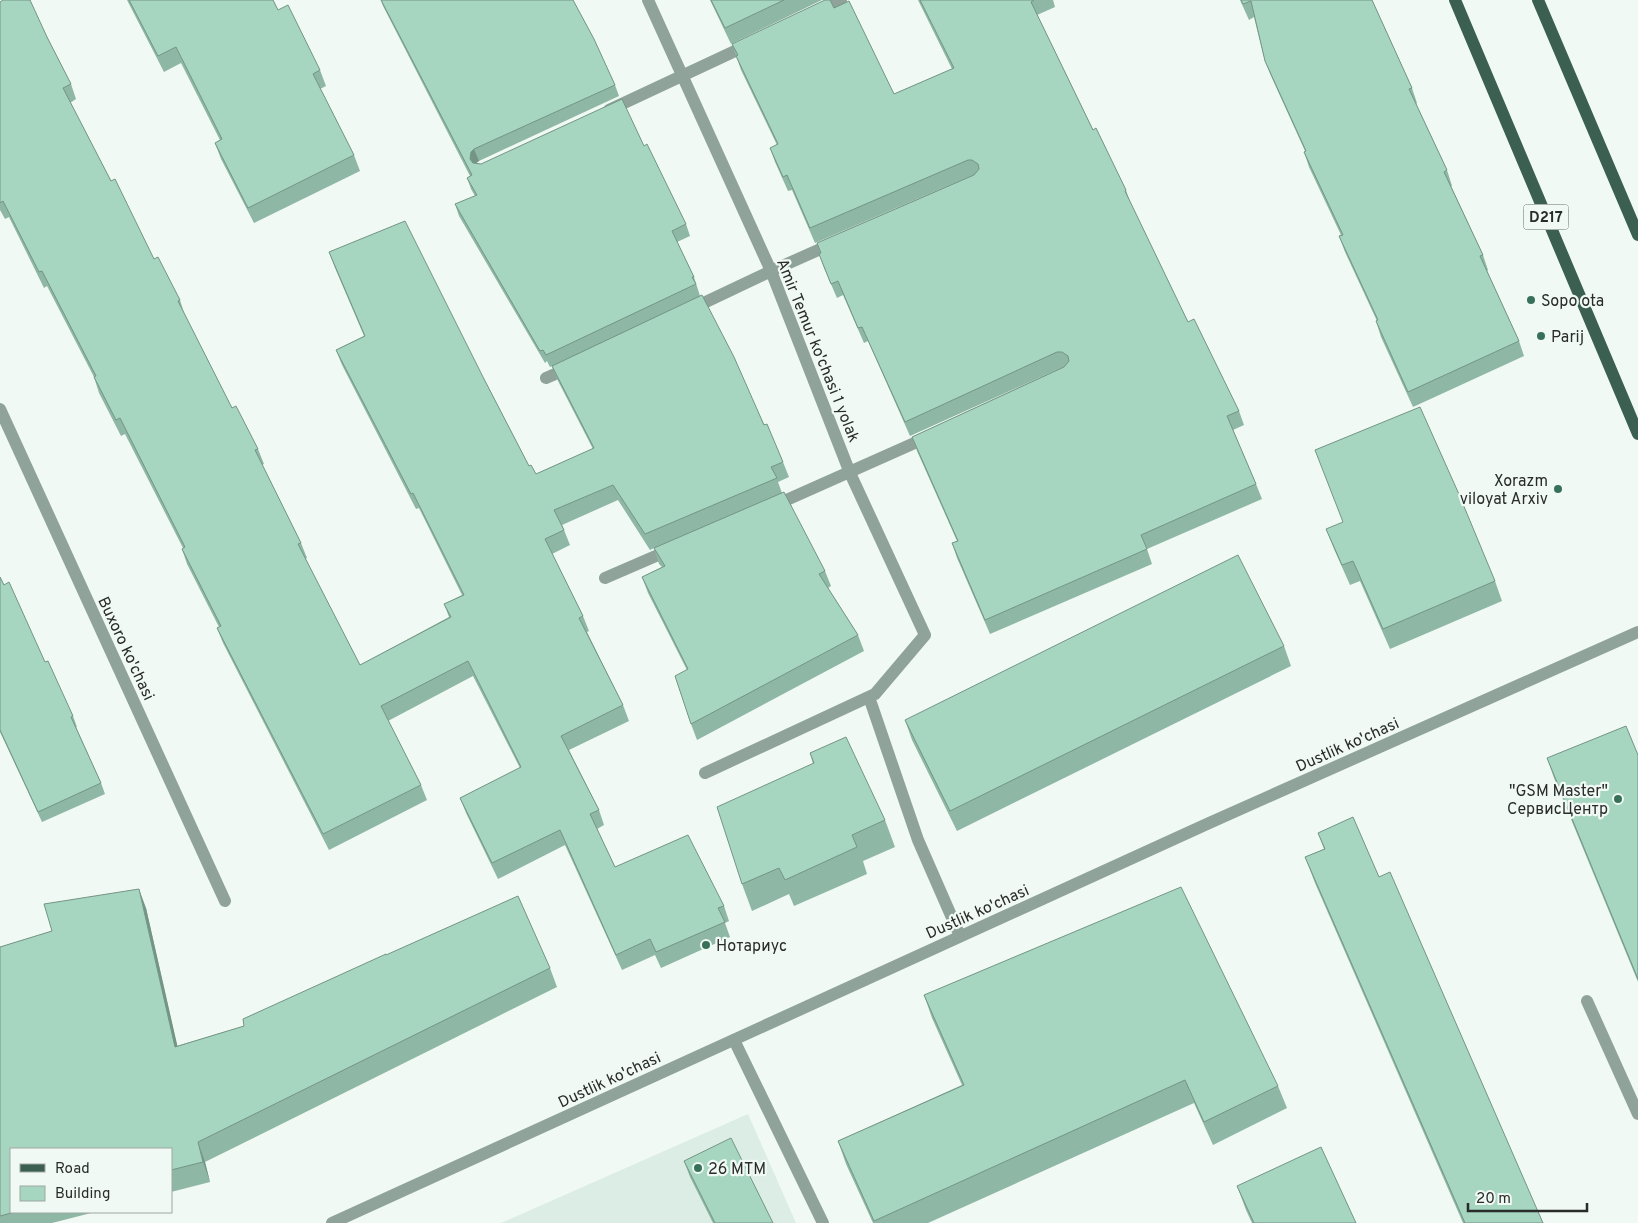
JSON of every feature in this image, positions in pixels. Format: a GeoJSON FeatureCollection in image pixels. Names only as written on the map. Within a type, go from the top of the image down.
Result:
{"type":"FeatureCollection","features":[{"type":"Feature","properties":{"kind":"main road","name":"D217"},"geometry":{"type":"LineString","coordinates":[[1455,0],[1638,434]]}},
{"type":"Feature","properties":{"kind":"main road"},"geometry":{"type":"LineString","coordinates":[[1538,0],[1638,235]]}},
{"type":"Feature","properties":{"kind":"street","name":"Amir Temur ko'chasi 1 yolak"},"geometry":{"type":"LineString","coordinates":[[648,0],[771,271],[850,472],[925,635],[875,694],[705,773]]}},
{"type":"Feature","properties":{"kind":"street"},"geometry":{"type":"LineString","coordinates":[[806,17],[841,0]]}},
{"type":"Feature","properties":{"kind":"street"},"geometry":{"type":"LineString","coordinates":[[596,116],[762,38]]}},
{"type":"Feature","properties":{"kind":"street"},"geometry":{"type":"LineString","coordinates":[[681,314],[842,240]]}},
{"type":"Feature","properties":{"kind":"street"},"geometry":{"type":"LineString","coordinates":[[546,378],[582,361]]}},
{"type":"Feature","properties":{"kind":"street","name":"Buxoro ko'chasi"},"geometry":{"type":"LineString","coordinates":[[0,408],[225,901]]}},
{"type":"Feature","properties":{"kind":"street"},"geometry":{"type":"LineString","coordinates":[[760,512],[940,431]]}},
{"type":"Feature","properties":{"kind":"street"},"geometry":{"type":"LineString","coordinates":[[605,578],[687,543]]}},
{"type":"Feature","properties":{"kind":"street","name":"Dustlik ko'chasi"},"geometry":{"type":"LineString","coordinates":[[332,1223],[1207,824],[1638,632]]}},
{"type":"Feature","properties":{"kind":"street"},"geometry":{"type":"LineString","coordinates":[[869,697],[918,840],[960,936]]}},
{"type":"Feature","properties":{"kind":"street"},"geometry":{"type":"LineString","coordinates":[[1587,1002],[1638,1114]]}},
{"type":"Feature","properties":{"kind":"street"},"geometry":{"type":"LineString","coordinates":[[734,1040],[823,1223]]}},
{"type":"Feature","properties":{"kind":"shaded area","name":"26 MTM"},"geometry":{"type":"Polygon","coordinates":[[[748,1114],[796,1223],[501,1223],[748,1114]]]}},
{"type":"Feature","properties":{"kind":"building"},"geometry":{"type":"Polygon","coordinates":[[[3,0],[30,0],[71,84],[63,88],[111,181],[115,179],[154,259],[158,257],[232,408],[236,406],[258,449],[255,450],[301,543],[298,544],[360,665],[451,617],[444,604],[464,595],[413,493],[411,494],[336,350],[365,336],[329,252],[405,221],[529,466],[531,465],[536,474],[594,448],[552,366],[702,295],[734,357],[764,425],[767,424],[783,462],[771,467],[777,478],[645,534],[613,485],[554,510],[564,530],[545,539],[583,616],[579,618],[623,705],[561,736],[599,810],[590,814],[615,867],[688,835],[724,906],[718,908],[725,922],[656,952],[650,939],[616,955],[560,830],[492,863],[460,798],[521,767],[468,661],[381,706],[421,785],[323,834],[217,628],[221,626],[182,549],[185,547],[120,418],[116,420],[94,377],[96,376],[42,271],[39,272],[3,201],[0,203],[0,2],[3,0]]]}},
{"type":"Feature","properties":{"kind":"building"},"geometry":{"type":"Polygon","coordinates":[[[129,0],[273,0],[278,10],[288,5],[320,70],[313,74],[354,155],[248,208],[215,143],[222,139],[176,47],[158,56],[129,0]]]}},
{"type":"Feature","properties":{"kind":"building"},"geometry":{"type":"Polygon","coordinates":[[[381,0],[573,0],[594,39],[615,85],[474,149],[471,152],[470,159],[473,163],[481,164],[622,99],[644,146],[647,144],[686,224],[672,231],[696,284],[546,355],[543,350],[540,351],[455,204],[477,195],[467,178],[472,175],[381,0]]]}},
{"type":"Feature","properties":{"kind":"building"},"geometry":{"type":"Polygon","coordinates":[[[711,0],[784,0],[725,28],[711,0]]]}},
{"type":"Feature","properties":{"kind":"building"},"geometry":{"type":"Polygon","coordinates":[[[825,0],[830,0],[834,8],[849,1],[894,94],[954,68],[920,0],[1034,0],[1031,2],[1093,130],[1096,128],[1188,322],[1194,319],[1239,411],[1227,416],[1256,484],[1141,535],[1147,549],[985,620],[952,543],[958,541],[912,437],[1064,367],[1069,361],[1068,356],[1062,352],[1057,352],[905,422],[862,327],[858,328],[838,281],[831,284],[819,254],[821,253],[817,243],[974,175],[979,169],[978,164],[968,160],[810,228],[787,175],[783,177],[770,148],[778,144],[732,44],[825,0]]]}},
{"type":"Feature","properties":{"kind":"building"},"geometry":{"type":"Polygon","coordinates":[[[1241,0],[1372,0],[1412,88],[1409,89],[1447,170],[1444,172],[1483,255],[1480,256],[1519,341],[1408,392],[1376,321],[1378,320],[1339,236],[1343,235],[1304,152],[1306,151],[1265,61],[1251,1],[1243,4],[1241,0]]]}},
{"type":"Feature","properties":{"kind":"building"},"geometry":{"type":"Polygon","coordinates":[[[1420,407],[1495,581],[1383,629],[1353,561],[1342,565],[1326,529],[1343,522],[1315,450],[1420,407]]]}},
{"type":"Feature","properties":{"kind":"building"},"geometry":{"type":"Polygon","coordinates":[[[784,492],[825,571],[819,574],[858,635],[691,724],[675,676],[688,669],[642,577],[665,566],[654,548],[784,492]]]}},
{"type":"Feature","properties":{"kind":"building"},"geometry":{"type":"Polygon","coordinates":[[[1238,555],[1284,646],[950,811],[905,720],[1238,555]]]}},
{"type":"Feature","properties":{"kind":"building"},"geometry":{"type":"Polygon","coordinates":[[[0,577],[4,585],[9,582],[45,662],[48,661],[101,783],[38,812],[0,730],[0,577]]]}},
{"type":"Feature","properties":{"kind":"building"},"geometry":{"type":"Polygon","coordinates":[[[1626,726],[1638,755],[1638,979],[1547,758],[1626,726]]]}},
{"type":"Feature","properties":{"kind":"building"},"geometry":{"type":"Polygon","coordinates":[[[846,737],[885,820],[852,835],[857,847],[785,880],[779,868],[742,884],[717,807],[814,763],[810,753],[846,737]]]}},
{"type":"Feature","properties":{"kind":"building"},"geometry":{"type":"Polygon","coordinates":[[[1353,817],[1379,877],[1390,872],[1543,1223],[1465,1223],[1305,857],[1325,849],[1318,833],[1353,817]]]}},
{"type":"Feature","properties":{"kind":"building"},"geometry":{"type":"Polygon","coordinates":[[[1181,887],[1278,1086],[1204,1122],[1185,1080],[874,1221],[838,1141],[964,1085],[924,995],[1181,887]]]}},
{"type":"Feature","properties":{"kind":"building"},"geometry":{"type":"Polygon","coordinates":[[[139,889],[175,1047],[244,1026],[243,1019],[518,896],[550,968],[198,1142],[203,1162],[172,1170],[172,1148],[10,1148],[11,1213],[0,1216],[0,947],[52,931],[44,904],[139,889]]]}},
{"type":"Feature","properties":{"kind":"building"},"geometry":{"type":"Polygon","coordinates":[[[731,1138],[773,1223],[715,1223],[684,1161],[731,1138]]]}},
{"type":"Feature","properties":{"kind":"building"},"geometry":{"type":"Polygon","coordinates":[[[1321,1147],[1356,1223],[1254,1223],[1237,1186],[1321,1147]]]}},
{"type":"Feature","properties":{"kind":"place","name":"Sopo ota"},"geometry":{"type":"Point","coordinates":[1531,300]}},
{"type":"Feature","properties":{"kind":"place","name":"Parij"},"geometry":{"type":"Point","coordinates":[1541,336]}},
{"type":"Feature","properties":{"kind":"place","name":"Xorazm viloyat Arxiv"},"geometry":{"type":"Point","coordinates":[1558,489]}},
{"type":"Feature","properties":{"kind":"place","name":"\"GSM Master\" СервисЦентр"},"geometry":{"type":"Point","coordinates":[1618,799]}},
{"type":"Feature","properties":{"kind":"place","name":"Нотариус"},"geometry":{"type":"Point","coordinates":[706,945]}},
{"type":"Feature","properties":{"kind":"place","name":"26 MTM"},"geometry":{"type":"Point","coordinates":[698,1168]}}]}
